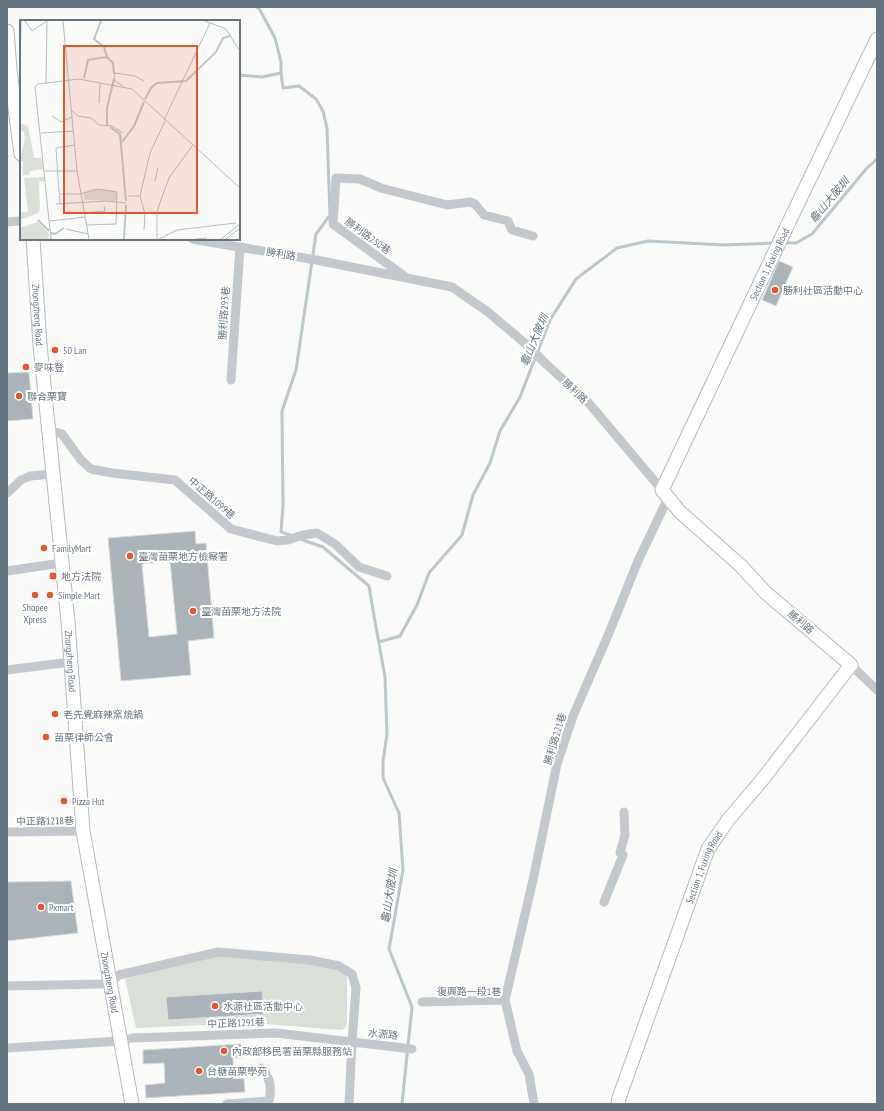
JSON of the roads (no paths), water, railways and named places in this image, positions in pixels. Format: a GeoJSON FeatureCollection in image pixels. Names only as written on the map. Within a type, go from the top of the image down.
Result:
{"type":"FeatureCollection","features":[{"type":"Feature","properties":{"kind":"street"},"geometry":{"type":"LineString","coordinates":[[7,31],[10,70],[20,146]]}},
{"type":"Feature","properties":{"kind":"street","name":"Section 1, Fuxing Road"},"geometry":{"type":"LineString","coordinates":[[665,494],[778,245],[877,39]]}},
{"type":"Feature","properties":{"kind":"street","name":"勝利路250巷"},"geometry":{"type":"LineString","coordinates":[[407,278],[333,224],[336,178],[360,179],[381,188],[447,205],[470,202],[475,204],[484,215],[508,221],[512,230],[533,236]]}},
{"type":"Feature","properties":{"kind":"street"},"geometry":{"type":"LineString","coordinates":[[7,222],[20,221]]}},
{"type":"Feature","properties":{"kind":"street","name":"Zhongzheng Road"},"geometry":{"type":"LineString","coordinates":[[33,240],[40,345],[71,662],[84,831],[132,1104]]}},
{"type":"Feature","properties":{"kind":"street","name":"勝利路"},"geometry":{"type":"LineString","coordinates":[[198,240],[452,287],[488,312],[526,344],[587,401],[680,512],[740,565],[766,592],[851,665],[877,690]]}},
{"type":"Feature","properties":{"kind":"street","name":"勝利路293巷"},"geometry":{"type":"LineString","coordinates":[[231,380],[240,247]]}},
{"type":"Feature","properties":{"kind":"street","name":"中正路1099巷"},"geometry":{"type":"LineString","coordinates":[[49,430],[62,434],[81,460],[91,468],[112,473],[175,480],[231,529],[277,541],[317,533],[335,544],[359,567],[387,576]]}},
{"type":"Feature","properties":{"kind":"street"},"geometry":{"type":"LineString","coordinates":[[7,493],[21,480],[30,476],[53,474]]}},
{"type":"Feature","properties":{"kind":"street","name":"勝利路221巷"},"geometry":{"type":"LineString","coordinates":[[505,1000],[533,880],[557,764],[573,716],[609,633],[665,494]]}},
{"type":"Feature","properties":{"kind":"street"},"geometry":{"type":"LineString","coordinates":[[7,571],[62,563]]}},
{"type":"Feature","properties":{"kind":"street"},"geometry":{"type":"LineString","coordinates":[[7,670],[71,662]]}},
{"type":"Feature","properties":{"kind":"street","name":"Section 1, Fuxing Road"},"geometry":{"type":"LineString","coordinates":[[618,1104],[708,849],[728,820],[762,780],[851,665]]}},
{"type":"Feature","properties":{"kind":"street"},"geometry":{"type":"LineString","coordinates":[[604,902],[623,855],[620,853],[625,835],[624,812]]}},
{"type":"Feature","properties":{"kind":"street","name":"中正路1218巷"},"geometry":{"type":"LineString","coordinates":[[7,832],[84,831]]}},
{"type":"Feature","properties":{"kind":"street"},"geometry":{"type":"LineString","coordinates":[[7,986],[110,983],[119,975],[218,952],[310,960],[339,966],[352,974],[356,988],[349,1104]]}},
{"type":"Feature","properties":{"kind":"street","name":"復興路一段1巷"},"geometry":{"type":"LineString","coordinates":[[422,1002],[505,1000],[517,1051],[529,1074],[534,1104]]}},
{"type":"Feature","properties":{"kind":"street","name":"中正路1291巷"},"geometry":{"type":"LineString","coordinates":[[7,1048],[121,1041],[132,1038],[276,1033],[352,1042]]}},
{"type":"Feature","properties":{"kind":"street","name":"水源路"},"geometry":{"type":"LineString","coordinates":[[352,1042],[412,1048]]}},
{"type":"Feature","properties":{"kind":"street"},"geometry":{"type":"LineString","coordinates":[[226,1104],[269,1101],[271,1089],[266,1073],[261,1068]]}},
{"type":"Feature","properties":{"kind":"waterway"},"geometry":{"type":"LineString","coordinates":[[240,75],[262,77],[281,73],[281,62],[275,38],[257,7]]}},
{"type":"Feature","properties":{"kind":"waterway","name":"龜山大陂圳"},"geometry":{"type":"LineString","coordinates":[[281,73],[283,88],[299,86],[316,99],[323,111],[327,128],[330,215],[316,234],[296,370],[282,411],[283,505],[281,532],[293,536]]}},
{"type":"Feature","properties":{"kind":"waterway","name":"龜山大陂圳"},"geometry":{"type":"LineString","coordinates":[[783,243],[796,243],[812,234],[867,168],[877,159]]}},
{"type":"Feature","properties":{"kind":"waterway","name":"龜山大陂圳"},"geometry":{"type":"LineString","coordinates":[[379,642],[400,636],[417,605],[429,573],[462,535],[473,495],[490,463],[500,431],[520,397],[550,320],[576,279],[617,248],[648,241],[724,245],[775,243]]}},
{"type":"Feature","properties":{"kind":"waterway","name":"龜山大陂圳"},"geometry":{"type":"LineString","coordinates":[[300,539],[323,547],[369,586],[385,677],[387,734],[383,761],[383,778],[399,813],[403,870],[389,949],[412,1007],[402,1104]]}},
{"type":"Feature","properties":{"kind":"place","name":"勝利社區活動中心"},"geometry":{"type":"Point","coordinates":[775,290]}},
{"type":"Feature","properties":{"kind":"place","name":"50 Lan"},"geometry":{"type":"Point","coordinates":[55,350]}},
{"type":"Feature","properties":{"kind":"place","name":"麥味登"},"geometry":{"type":"Point","coordinates":[26,367]}},
{"type":"Feature","properties":{"kind":"place","name":"聯合栗寶"},"geometry":{"type":"Point","coordinates":[19,396]}},
{"type":"Feature","properties":{"kind":"place","name":"FamilyMart"},"geometry":{"type":"Point","coordinates":[44,548]}},
{"type":"Feature","properties":{"kind":"place","name":"臺灣苗栗地方檢察署"},"geometry":{"type":"Point","coordinates":[130,556]}},
{"type":"Feature","properties":{"kind":"place","name":"地方法院"},"geometry":{"type":"Point","coordinates":[53,576]}},
{"type":"Feature","properties":{"kind":"place","name":"Shopee Xpress"},"geometry":{"type":"Point","coordinates":[35,595]}},
{"type":"Feature","properties":{"kind":"place","name":"Simple Mart"},"geometry":{"type":"Point","coordinates":[50,595]}},
{"type":"Feature","properties":{"kind":"place","name":"臺灣苗栗地方法院"},"geometry":{"type":"Point","coordinates":[193,611]}},
{"type":"Feature","properties":{"kind":"place","name":"老先覺麻辣窯燒鍋"},"geometry":{"type":"Point","coordinates":[55,714]}},
{"type":"Feature","properties":{"kind":"place","name":"苗栗律師公會"},"geometry":{"type":"Point","coordinates":[46,737]}},
{"type":"Feature","properties":{"kind":"place","name":"Pizza Hut"},"geometry":{"type":"Point","coordinates":[64,801]}},
{"type":"Feature","properties":{"kind":"place","name":"Pxmart"},"geometry":{"type":"Point","coordinates":[41,907]}},
{"type":"Feature","properties":{"kind":"place","name":"水源社區活動中心"},"geometry":{"type":"Point","coordinates":[215,1006]}},
{"type":"Feature","properties":{"kind":"place","name":"內政部移民署苗栗縣服務站"},"geometry":{"type":"Point","coordinates":[224,1051]}},
{"type":"Feature","properties":{"kind":"place","name":"台糖苗栗學苑"},"geometry":{"type":"Point","coordinates":[199,1071]}}]}
